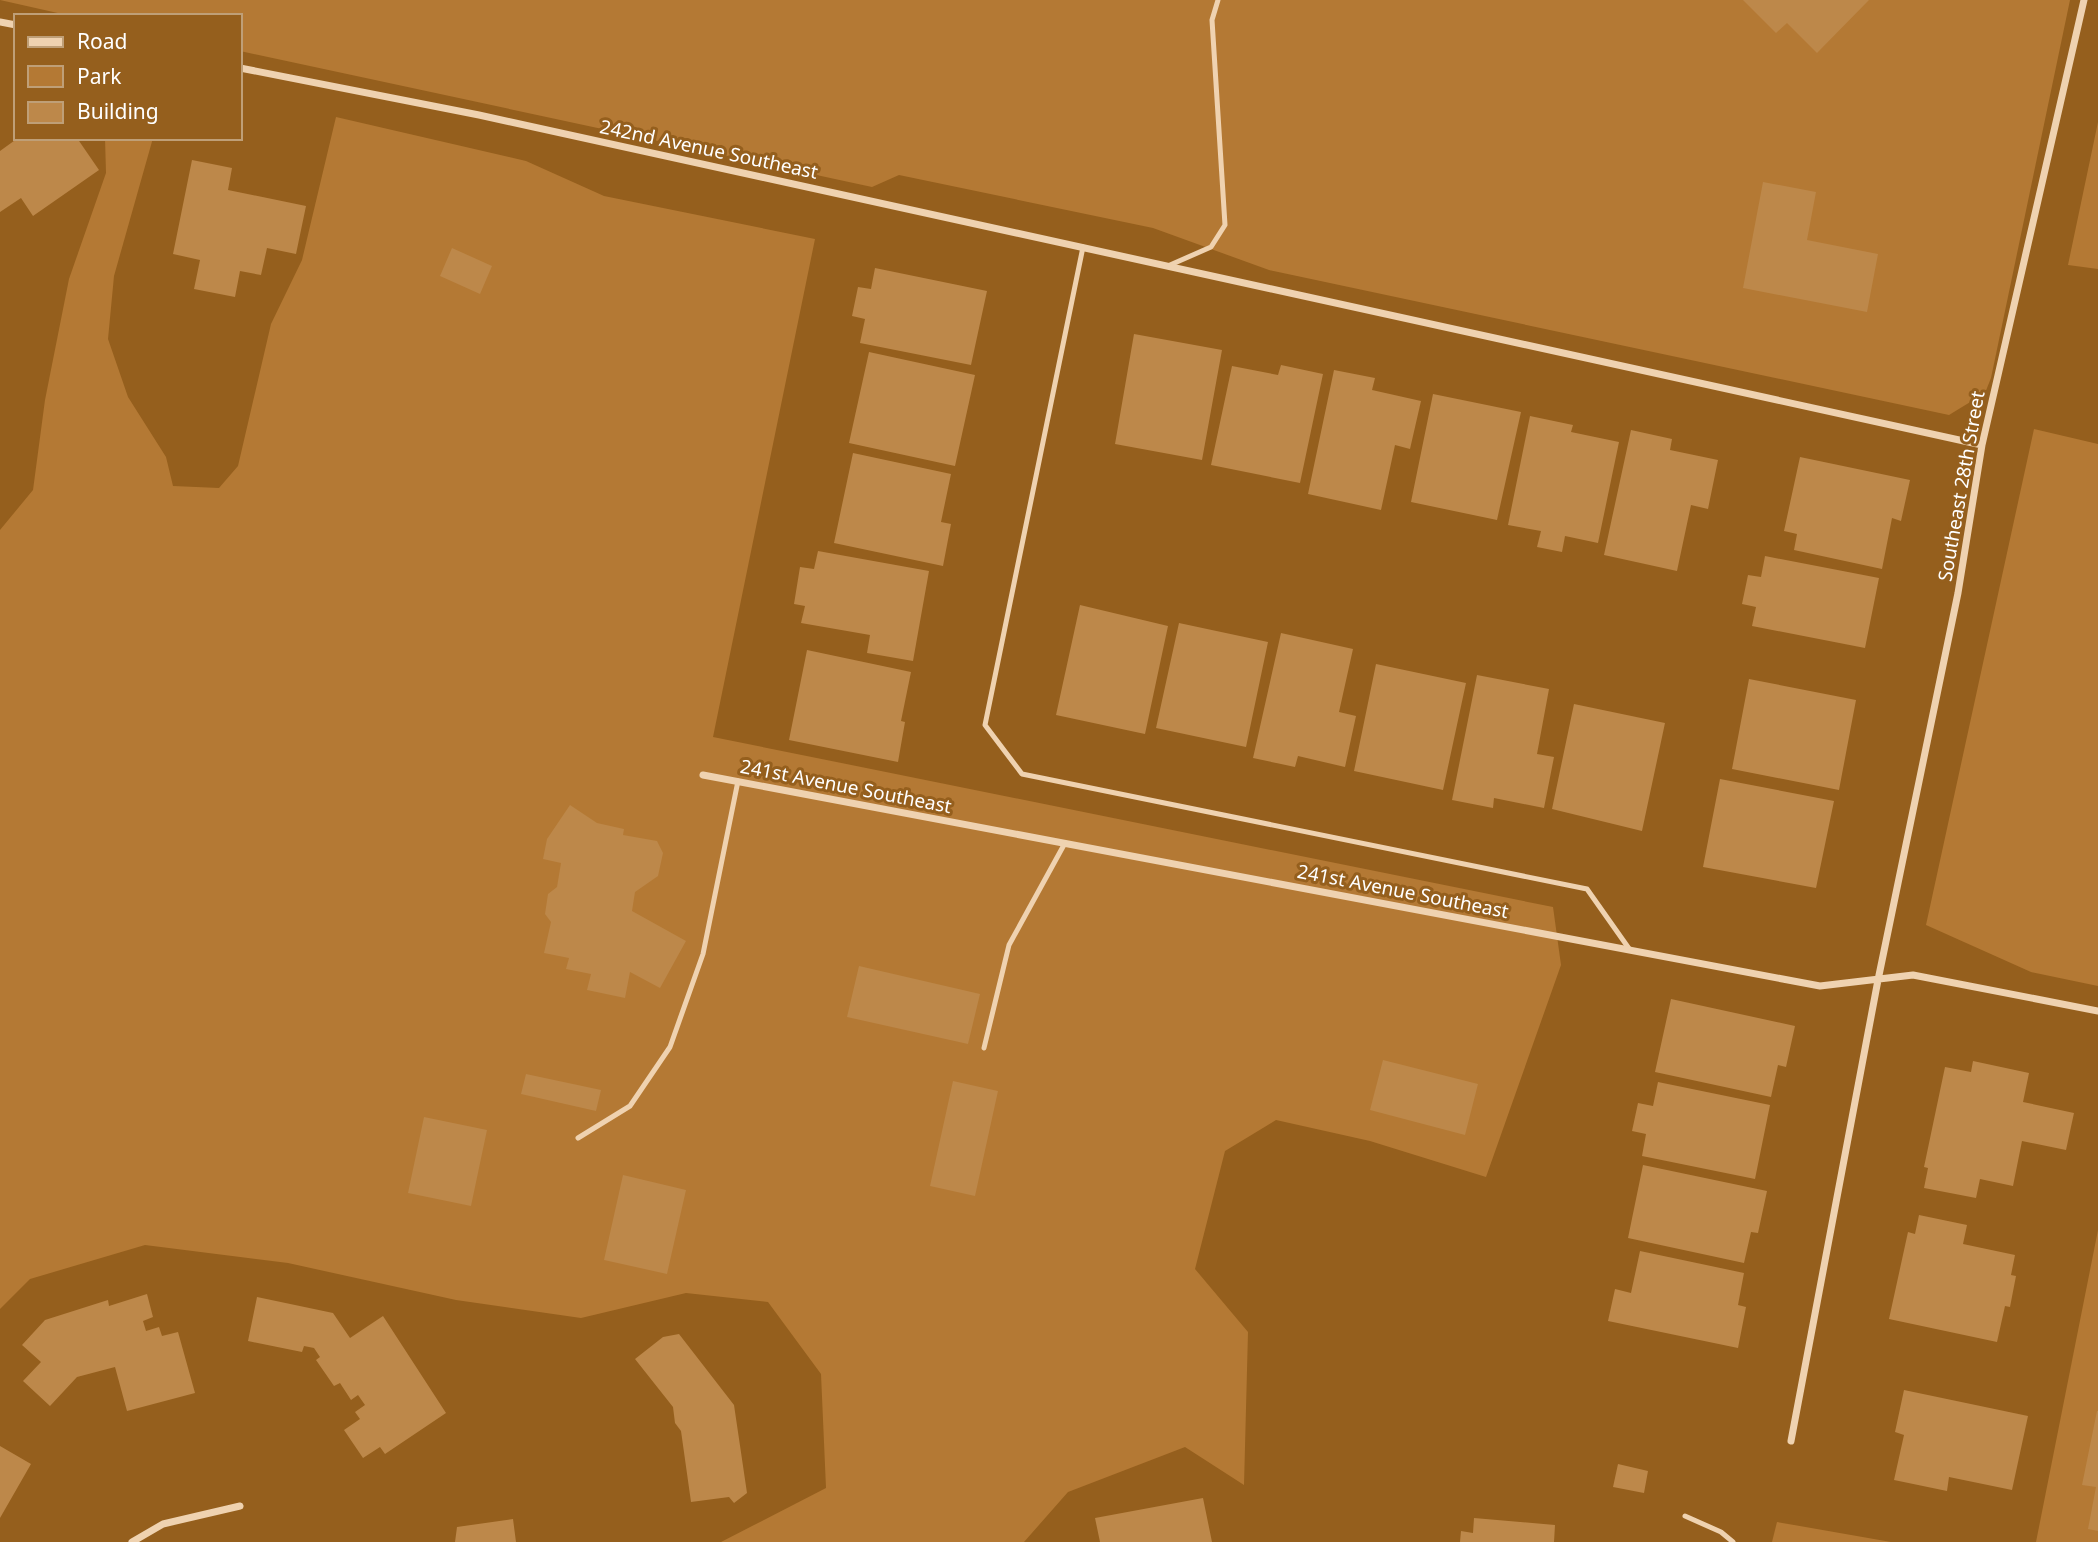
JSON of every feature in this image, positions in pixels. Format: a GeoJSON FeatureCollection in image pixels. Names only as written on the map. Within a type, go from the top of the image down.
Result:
{"type":"FeatureCollection","features":[{"type":"Feature","properties":{"kind":"street","name":"Southeast 28th Street"},"geometry":{"type":"LineString","coordinates":[[1790,1441],[1878,980],[1958,593],[1982,444],[2084,0]]}},
{"type":"Feature","properties":{"kind":"street","name":"242nd Avenue Southeast"},"geometry":{"type":"LineString","coordinates":[[242,68],[478,115],[1982,444]]}},
{"type":"Feature","properties":{"kind":"street","name":"241st Avenue Southeast"},"geometry":{"type":"LineString","coordinates":[[703,775],[1820,986],[1913,975],[2098,1011]]}},
{"type":"Feature","properties":{"kind":"street"},"geometry":{"type":"LineString","coordinates":[[132,1542],[163,1524],[240,1506]]}},
{"type":"Feature","properties":{"kind":"lane"},"geometry":{"type":"LineString","coordinates":[[1170,265],[1211,247],[1225,225],[1212,20],[1218,0]]}},
{"type":"Feature","properties":{"kind":"lane"},"geometry":{"type":"LineString","coordinates":[[1083,247],[985,725],[1022,774],[1587,889],[1630,950]]}},
{"type":"Feature","properties":{"kind":"lane"},"geometry":{"type":"LineString","coordinates":[[578,1138],[631,1106],[670,1047],[703,954],[738,781]]}},
{"type":"Feature","properties":{"kind":"lane"},"geometry":{"type":"LineString","coordinates":[[984,1048],[1009,945],[1065,843]]}},
{"type":"Feature","properties":{"kind":"lane"},"geometry":{"type":"LineString","coordinates":[[1685,1516],[1721,1532],[1733,1542]]}},
{"type":"Feature","properties":{"kind":"green space"},"geometry":{"type":"Polygon","coordinates":[[[0,0],[2070,0],[1991,378],[1985,393],[1949,415],[1269,270],[1153,228],[899,175],[872,187],[242,51],[242,14],[62,14],[0,0]]]}},
{"type":"Feature","properties":{"kind":"green space"},"geometry":{"type":"Polygon","coordinates":[[[336,117],[526,161],[604,196],[815,239],[713,737],[1553,907],[1561,965],[1486,1177],[1370,1141],[1276,1120],[1225,1151],[1195,1269],[1248,1332],[1244,1485],[1185,1447],[1068,1492],[1024,1542],[721,1542],[826,1488],[821,1374],[768,1302],[686,1293],[581,1318],[456,1300],[288,1263],[145,1245],[30,1279],[0,1309],[0,530],[33,490],[45,400],[69,279],[106,173],[105,140],[152,140],[114,276],[108,339],[128,397],[166,457],[173,486],[219,488],[238,466],[271,324],[302,260],[336,117]]]}},
{"type":"Feature","properties":{"kind":"green space"},"geometry":{"type":"Polygon","coordinates":[[[2098,122],[2098,269],[2068,265],[2098,122]]]}},
{"type":"Feature","properties":{"kind":"green space"},"geometry":{"type":"Polygon","coordinates":[[[2034,429],[2098,444],[2098,986],[2031,972],[1926,925],[2034,429]]]}},
{"type":"Feature","properties":{"kind":"green space"},"geometry":{"type":"Polygon","coordinates":[[[2098,1230],[2098,1542],[2036,1542],[2098,1230]]]}},
{"type":"Feature","properties":{"kind":"green space"},"geometry":{"type":"Polygon","coordinates":[[[1777,1522],[1891,1542],[1772,1542],[1777,1522]]]}},
{"type":"Feature","properties":{"kind":"building"},"geometry":{"type":"Polygon","coordinates":[[[1743,0],[1869,0],[1817,53],[1787,23],[1776,33],[1743,0]]]}},
{"type":"Feature","properties":{"kind":"building"},"geometry":{"type":"Polygon","coordinates":[[[15,140],[78,140],[99,170],[33,216],[21,198],[0,212],[0,151],[15,140]]]}},
{"type":"Feature","properties":{"kind":"building"},"geometry":{"type":"Polygon","coordinates":[[[192,160],[232,168],[228,190],[306,206],[296,254],[267,248],[261,275],[240,271],[235,297],[194,289],[200,260],[173,254],[192,160]]]}},
{"type":"Feature","properties":{"kind":"building"},"geometry":{"type":"Polygon","coordinates":[[[1763,182],[1816,192],[1807,240],[1878,254],[1867,312],[1743,288],[1763,182]]]}},
{"type":"Feature","properties":{"kind":"building"},"geometry":{"type":"Polygon","coordinates":[[[452,248],[492,266],[480,294],[440,276],[452,248]]]}},
{"type":"Feature","properties":{"kind":"building"},"geometry":{"type":"Polygon","coordinates":[[[875,268],[987,291],[971,365],[860,343],[865,319],[852,316],[858,287],[871,289],[875,268]]]}},
{"type":"Feature","properties":{"kind":"building"},"geometry":{"type":"Polygon","coordinates":[[[1134,334],[1222,350],[1202,460],[1115,444],[1134,334]]]}},
{"type":"Feature","properties":{"kind":"building"},"geometry":{"type":"Polygon","coordinates":[[[869,352],[975,375],[955,466],[849,443],[869,352]]]}},
{"type":"Feature","properties":{"kind":"building"},"geometry":{"type":"Polygon","coordinates":[[[1281,365],[1323,374],[1300,483],[1211,465],[1232,366],[1278,375],[1281,365]]]}},
{"type":"Feature","properties":{"kind":"building"},"geometry":{"type":"Polygon","coordinates":[[[1334,370],[1375,378],[1372,390],[1421,401],[1410,449],[1395,445],[1381,510],[1308,494],[1334,370]]]}},
{"type":"Feature","properties":{"kind":"building"},"geometry":{"type":"Polygon","coordinates":[[[1433,394],[1521,412],[1497,520],[1411,502],[1433,394]]]}},
{"type":"Feature","properties":{"kind":"building"},"geometry":{"type":"Polygon","coordinates":[[[1530,416],[1573,425],[1571,432],[1619,442],[1598,543],[1565,536],[1562,552],[1537,547],[1541,531],[1508,525],[1530,416]]]}},
{"type":"Feature","properties":{"kind":"building"},"geometry":{"type":"Polygon","coordinates":[[[1631,430],[1672,439],[1670,450],[1718,460],[1708,509],[1691,505],[1677,571],[1604,555],[1631,430]]]}},
{"type":"Feature","properties":{"kind":"building"},"geometry":{"type":"Polygon","coordinates":[[[853,453],[951,474],[941,522],[951,524],[943,566],[834,543],[853,453]]]}},
{"type":"Feature","properties":{"kind":"building"},"geometry":{"type":"Polygon","coordinates":[[[1800,457],[1910,480],[1901,521],[1892,518],[1882,569],[1794,550],[1797,534],[1784,531],[1800,457]]]}},
{"type":"Feature","properties":{"kind":"building"},"geometry":{"type":"Polygon","coordinates":[[[818,551],[929,571],[913,661],[867,653],[870,635],[801,623],[805,606],[794,604],[800,567],[814,569],[818,551]]]}},
{"type":"Feature","properties":{"kind":"building"},"geometry":{"type":"Polygon","coordinates":[[[1765,556],[1879,578],[1865,648],[1752,626],[1756,607],[1742,604],[1748,575],[1761,577],[1765,556]]]}},
{"type":"Feature","properties":{"kind":"building"},"geometry":{"type":"Polygon","coordinates":[[[1080,605],[1168,626],[1145,734],[1056,715],[1080,605]]]}},
{"type":"Feature","properties":{"kind":"building"},"geometry":{"type":"Polygon","coordinates":[[[1179,623],[1268,642],[1246,747],[1156,728],[1179,623]]]}},
{"type":"Feature","properties":{"kind":"building"},"geometry":{"type":"Polygon","coordinates":[[[1281,633],[1353,649],[1339,712],[1356,716],[1345,767],[1298,756],[1295,767],[1253,758],[1281,633]]]}},
{"type":"Feature","properties":{"kind":"building"},"geometry":{"type":"Polygon","coordinates":[[[807,650],[911,672],[901,721],[905,722],[898,762],[789,740],[807,650]]]}},
{"type":"Feature","properties":{"kind":"building"},"geometry":{"type":"Polygon","coordinates":[[[1376,664],[1466,683],[1443,790],[1354,771],[1376,664]]]}},
{"type":"Feature","properties":{"kind":"building"},"geometry":{"type":"Polygon","coordinates":[[[1477,675],[1549,689],[1537,754],[1554,757],[1544,808],[1494,798],[1493,808],[1452,800],[1477,675]]]}},
{"type":"Feature","properties":{"kind":"building"},"geometry":{"type":"Polygon","coordinates":[[[1749,679],[1856,700],[1839,790],[1732,769],[1749,679]]]}},
{"type":"Feature","properties":{"kind":"building"},"geometry":{"type":"Polygon","coordinates":[[[1574,704],[1665,723],[1642,831],[1552,809],[1574,704]]]}},
{"type":"Feature","properties":{"kind":"building"},"geometry":{"type":"Polygon","coordinates":[[[1720,779],[1834,801],[1816,888],[1703,867],[1720,779]]]}},
{"type":"Feature","properties":{"kind":"building"},"geometry":{"type":"Polygon","coordinates":[[[570,805],[597,823],[624,829],[623,835],[657,841],[663,853],[658,876],[635,892],[632,911],[686,941],[660,988],[630,972],[625,998],[587,990],[591,974],[566,969],[569,958],[544,953],[551,922],[545,914],[548,894],[557,887],[561,863],[543,859],[547,839],[570,805]]]}},
{"type":"Feature","properties":{"kind":"building"},"geometry":{"type":"Polygon","coordinates":[[[859,966],[980,994],[968,1044],[847,1017],[859,966]]]}},
{"type":"Feature","properties":{"kind":"building"},"geometry":{"type":"Polygon","coordinates":[[[1671,999],[1795,1026],[1786,1067],[1778,1065],[1771,1097],[1655,1072],[1671,999]]]}},
{"type":"Feature","properties":{"kind":"building"},"geometry":{"type":"Polygon","coordinates":[[[1383,1060],[1478,1084],[1465,1135],[1370,1110],[1383,1060]]]}},
{"type":"Feature","properties":{"kind":"building"},"geometry":{"type":"Polygon","coordinates":[[[1973,1061],[2029,1073],[2023,1102],[2074,1113],[2066,1150],[2022,1141],[2013,1186],[1980,1179],[1976,1198],[1924,1188],[1928,1168],[1924,1167],[1945,1067],[1971,1072],[1973,1061]]]}},
{"type":"Feature","properties":{"kind":"building"},"geometry":{"type":"Polygon","coordinates":[[[526,1074],[601,1090],[596,1111],[521,1094],[526,1074]]]}},
{"type":"Feature","properties":{"kind":"building"},"geometry":{"type":"Polygon","coordinates":[[[953,1081],[998,1091],[975,1196],[930,1186],[953,1081]]]}},
{"type":"Feature","properties":{"kind":"building"},"geometry":{"type":"Polygon","coordinates":[[[1658,1082],[1770,1105],[1755,1179],[1642,1156],[1646,1134],[1632,1131],[1638,1103],[1653,1106],[1658,1082]]]}},
{"type":"Feature","properties":{"kind":"building"},"geometry":{"type":"Polygon","coordinates":[[[424,1117],[487,1130],[471,1206],[408,1193],[424,1117]]]}},
{"type":"Feature","properties":{"kind":"building"},"geometry":{"type":"Polygon","coordinates":[[[1643,1165],[1767,1191],[1758,1233],[1751,1232],[1744,1263],[1628,1238],[1643,1165]]]}},
{"type":"Feature","properties":{"kind":"building"},"geometry":{"type":"Polygon","coordinates":[[[623,1175],[686,1190],[667,1274],[604,1260],[623,1175]]]}},
{"type":"Feature","properties":{"kind":"building"},"geometry":{"type":"Polygon","coordinates":[[[1919,1215],[1967,1225],[1963,1244],[2015,1255],[2011,1275],[2016,1276],[2010,1307],[2005,1306],[1997,1342],[1889,1319],[1908,1232],[1915,1234],[1919,1215]]]}},
{"type":"Feature","properties":{"kind":"building"},"geometry":{"type":"Polygon","coordinates":[[[1640,1251],[1744,1273],[1738,1305],[1746,1307],[1738,1348],[1608,1321],[1615,1289],[1631,1293],[1640,1251]]]}},
{"type":"Feature","properties":{"kind":"building"},"geometry":{"type":"Polygon","coordinates":[[[147,1294],[153,1317],[143,1321],[146,1331],[159,1327],[162,1336],[178,1332],[195,1393],[127,1411],[115,1367],[77,1377],[50,1406],[23,1381],[41,1362],[22,1345],[45,1320],[108,1300],[109,1306],[147,1294]]]}},
{"type":"Feature","properties":{"kind":"building"},"geometry":{"type":"Polygon","coordinates":[[[257,1297],[333,1313],[350,1338],[383,1316],[446,1413],[385,1454],[380,1447],[363,1458],[344,1430],[360,1419],[355,1412],[365,1405],[358,1395],[351,1400],[340,1383],[334,1386],[316,1360],[320,1357],[314,1348],[304,1346],[302,1352],[248,1341],[257,1297]]]}},
{"type":"Feature","properties":{"kind":"building"},"geometry":{"type":"Polygon","coordinates":[[[679,1334],[734,1405],[747,1493],[734,1503],[729,1497],[691,1502],[681,1431],[675,1423],[673,1407],[635,1359],[663,1337],[679,1334]]]}},
{"type":"Feature","properties":{"kind":"building"},"geometry":{"type":"Polygon","coordinates":[[[1904,1390],[2028,1416],[2012,1490],[1949,1477],[1947,1491],[1894,1480],[1904,1435],[1895,1432],[1904,1390]]]}},
{"type":"Feature","properties":{"kind":"building"},"geometry":{"type":"Polygon","coordinates":[[[2097,1411],[2098,1531],[2088,1529],[2096,1487],[2082,1485],[2097,1411]]]}},
{"type":"Feature","properties":{"kind":"building"},"geometry":{"type":"Polygon","coordinates":[[[0,1446],[31,1464],[0,1518],[0,1446]]]}},
{"type":"Feature","properties":{"kind":"building"},"geometry":{"type":"Polygon","coordinates":[[[1618,1464],[1648,1471],[1644,1493],[1613,1487],[1618,1464]]]}},
{"type":"Feature","properties":{"kind":"building"},"geometry":{"type":"Polygon","coordinates":[[[1203,1498],[1212,1542],[1100,1542],[1095,1518],[1203,1498]]]}},
{"type":"Feature","properties":{"kind":"building"},"geometry":{"type":"Polygon","coordinates":[[[1474,1518],[1555,1525],[1554,1542],[1460,1542],[1461,1531],[1473,1533],[1474,1518]]]}},
{"type":"Feature","properties":{"kind":"building"},"geometry":{"type":"Polygon","coordinates":[[[513,1519],[516,1542],[455,1542],[457,1527],[513,1519]]]}}]}
